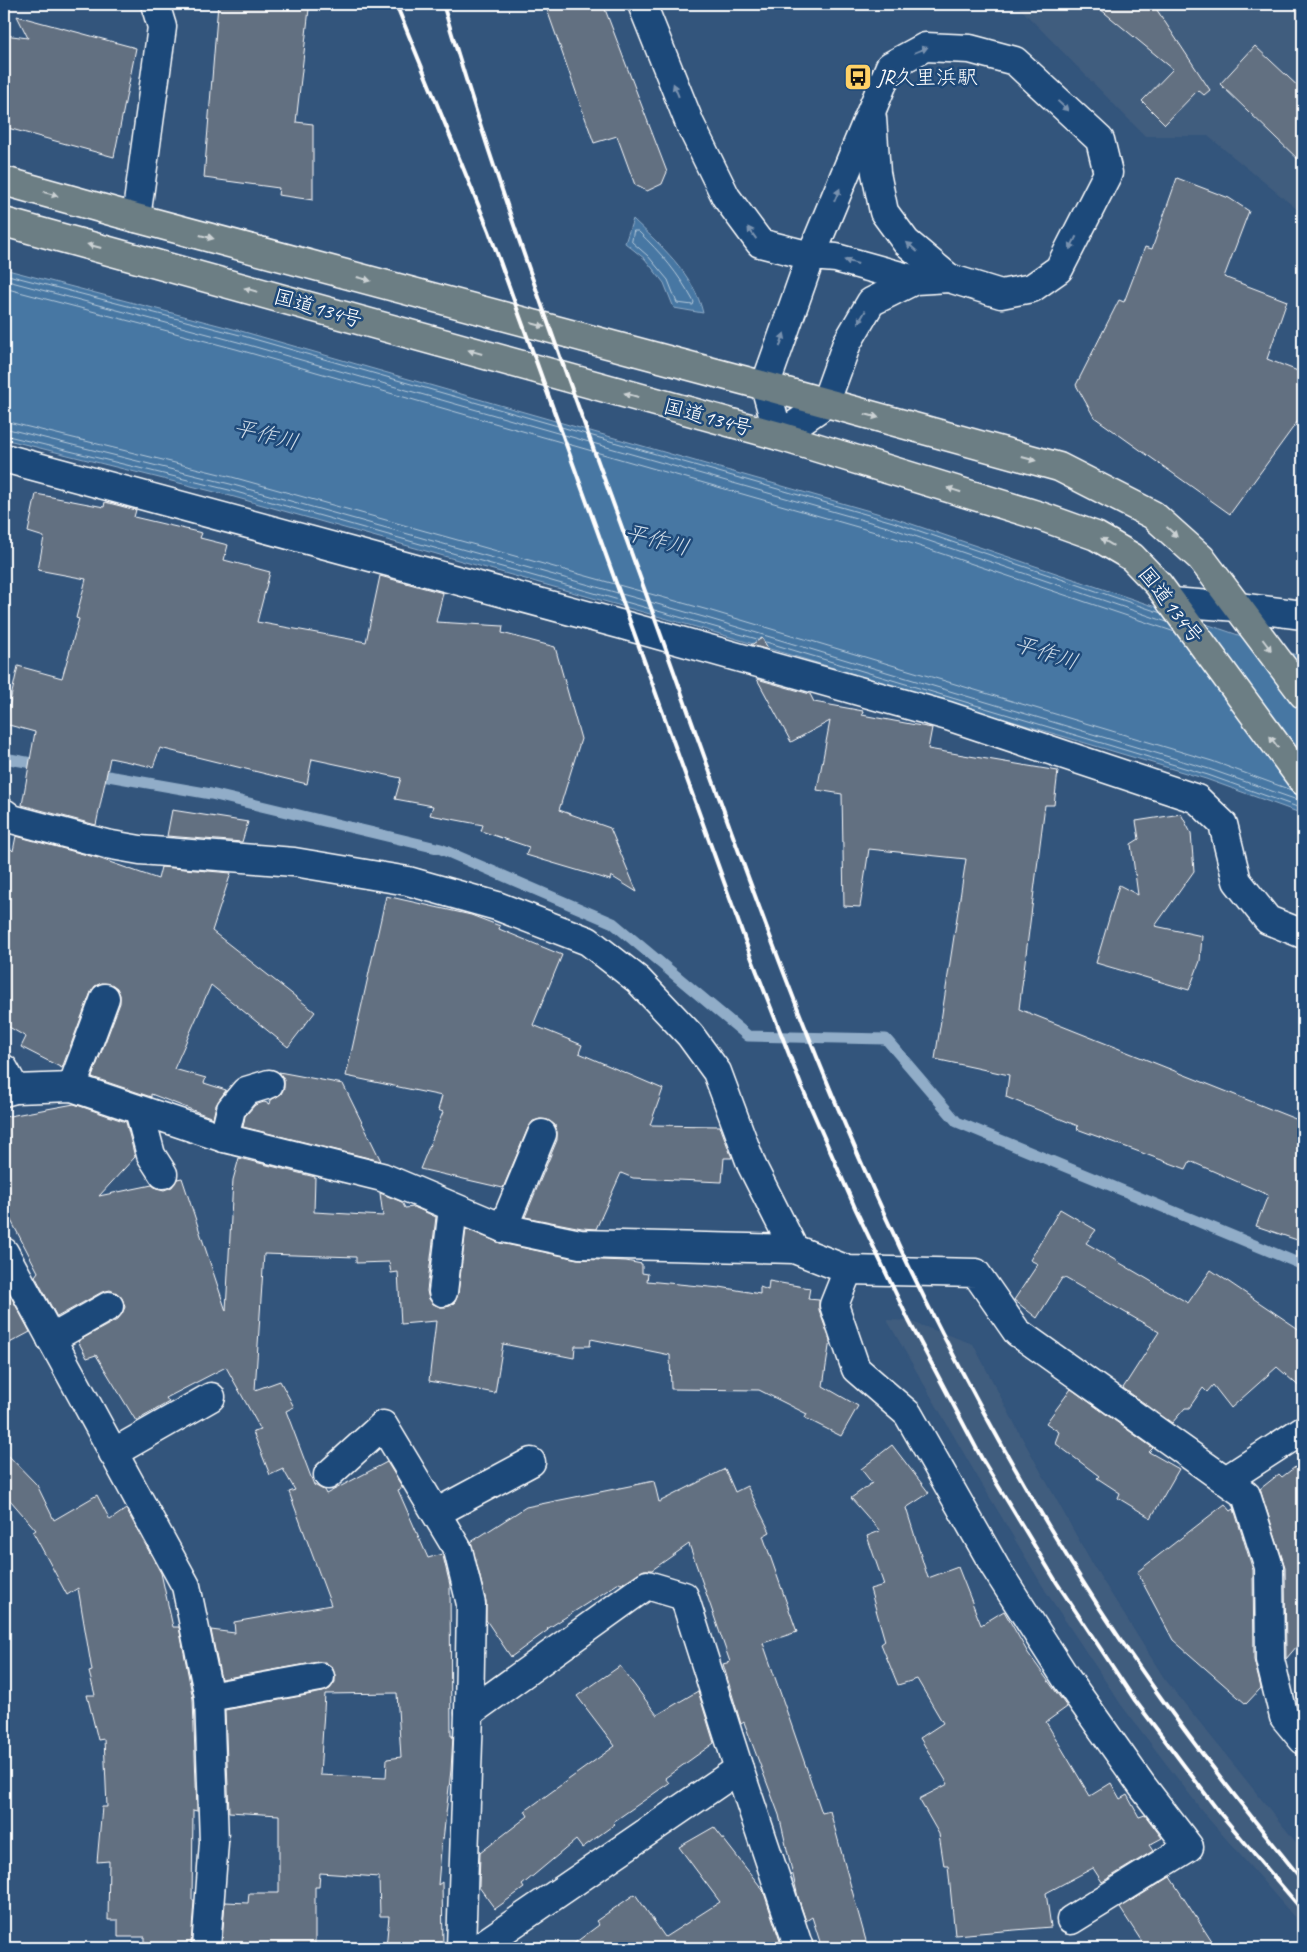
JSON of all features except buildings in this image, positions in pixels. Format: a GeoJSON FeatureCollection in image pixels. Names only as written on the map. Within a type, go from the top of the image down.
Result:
{"type":"FeatureCollection","features":[{"type":"Feature","properties":{"kind":"highway","name":"国道134号"},"geometry":{"type":"LineString","coordinates":[[4,181],[1059,467],[1154,514],[1201,558],[1303,694]]}},
{"type":"Feature","properties":{"kind":"highway","name":"国道134号"},"geometry":{"type":"LineString","coordinates":[[4,222],[779,436],[1040,516],[1096,536],[1132,557],[1165,593],[1303,781]]}},
{"type":"Feature","properties":{"kind":"street"},"geometry":{"type":"LineString","coordinates":[[136,218],[162,27],[155,4]]}},
{"type":"Feature","properties":{"kind":"street"},"geometry":{"type":"LineString","coordinates":[[642,4],[690,124],[726,197],[760,243],[811,256],[836,258],[915,280],[949,278],[1001,294],[1032,288],[1059,269],[1108,173],[1100,140],[1015,61],[970,48],[925,47],[890,66],[811,256],[765,386],[779,436],[825,404],[848,344],[870,302],[915,280]]}},
{"type":"Feature","properties":{"kind":"street"},"geometry":{"type":"LineString","coordinates":[[872,110],[876,174],[884,212],[906,242],[949,278]]}},
{"type":"Feature","properties":{"kind":"street"},"geometry":{"type":"LineString","coordinates":[[4,458],[613,622],[948,716],[1197,799],[1223,824],[1237,881],[1268,920],[1303,934]]}},
{"type":"Feature","properties":{"kind":"street"},"geometry":{"type":"LineString","coordinates":[[1165,593],[1238,607],[1303,615]]}},
{"type":"Feature","properties":{"kind":"street"},"geometry":{"type":"LineString","coordinates":[[4,813],[12,819],[106,844],[140,850],[294,862],[408,881],[497,906],[588,941],[638,980],[690,1034],[717,1072],[752,1166],[794,1249]]}},
{"type":"Feature","properties":{"kind":"street"},"geometry":{"type":"LineString","coordinates":[[72,1087],[105,998]]}},
{"type":"Feature","properties":{"kind":"street"},"geometry":{"type":"LineString","coordinates":[[8,1083],[72,1087],[224,1138],[382,1177],[503,1228],[580,1244],[794,1249],[848,1270],[976,1273],[1017,1332],[1246,1495],[1269,1567],[1270,1660],[1294,1708],[1303,1740]]}},
{"type":"Feature","properties":{"kind":"street"},"geometry":{"type":"LineString","coordinates":[[224,1138],[231,1109],[246,1092],[269,1084]]}},
{"type":"Feature","properties":{"kind":"street"},"geometry":{"type":"LineString","coordinates":[[140,1110],[151,1155],[163,1174]]}},
{"type":"Feature","properties":{"kind":"street"},"geometry":{"type":"LineString","coordinates":[[503,1228],[542,1134]]}},
{"type":"Feature","properties":{"kind":"street"},"geometry":{"type":"LineString","coordinates":[[443,1292],[454,1208]]}},
{"type":"Feature","properties":{"kind":"street"},"geometry":{"type":"LineString","coordinates":[[4,1252],[186,1586],[209,1697],[214,1842],[206,1948]]}},
{"type":"Feature","properties":{"kind":"street"},"geometry":{"type":"LineString","coordinates":[[848,1270],[834,1304],[856,1369],[908,1414],[996,1567],[1066,1678],[1143,1787],[1189,1846],[1071,1920]]}},
{"type":"Feature","properties":{"kind":"street"},"geometry":{"type":"LineString","coordinates":[[51,1339],[109,1306]]}},
{"type":"Feature","properties":{"kind":"street"},"geometry":{"type":"LineString","coordinates":[[113,1453],[211,1398]]}},
{"type":"Feature","properties":{"kind":"street"},"geometry":{"type":"LineString","coordinates":[[328,1475],[383,1425],[458,1550],[471,1604],[461,1948]]}},
{"type":"Feature","properties":{"kind":"street"},"geometry":{"type":"LineString","coordinates":[[1226,1480],[1303,1430]]}},
{"type":"Feature","properties":{"kind":"street"},"geometry":{"type":"LineString","coordinates":[[436,1513],[531,1462]]}},
{"type":"Feature","properties":{"kind":"street"},"geometry":{"type":"LineString","coordinates":[[469,1713],[647,1584],[684,1596],[799,1948]]}},
{"type":"Feature","properties":{"kind":"street"},"geometry":{"type":"LineString","coordinates":[[209,1697],[320,1676]]}},
{"type":"Feature","properties":{"kind":"street"},"geometry":{"type":"LineString","coordinates":[[478,1948],[739,1769]]}},
{"type":"Feature","properties":{"kind":"shaded area"},"geometry":{"type":"Polygon","coordinates":[[[1016,4],[1303,4],[1303,214],[1208,136],[1145,136],[1016,4]]]}},
{"type":"Feature","properties":{"kind":"shaded area"},"geometry":{"type":"Polygon","coordinates":[[[887,1320],[909,1321],[973,1344],[1021,1436],[1091,1562],[1164,1678],[1303,1851],[1303,1927],[1207,1817],[1122,1706],[1045,1590],[887,1320]]]}},
{"type":"Feature","properties":{"kind":"water"},"geometry":{"type":"Polygon","coordinates":[[[633,219],[665,250],[684,273],[699,299],[703,313],[674,308],[664,283],[645,259],[625,243],[633,219]]]}},
{"type":"Feature","properties":{"kind":"water","name":"平作川"},"geometry":{"type":"Polygon","coordinates":[[[4,269],[241,331],[894,518],[1303,657],[1303,814],[1206,779],[703,629],[227,495],[4,439],[4,269]]]}},
{"type":"Feature","properties":{"kind":"waterway"},"geometry":{"type":"LineString","coordinates":[[4,758],[43,765]]}},
{"type":"Feature","properties":{"kind":"waterway"},"geometry":{"type":"LineString","coordinates":[[91,773],[211,794],[441,849],[613,923],[748,1036],[886,1039],[957,1122],[1303,1265]]}},
{"type":"Feature","properties":{"kind":"railway"},"geometry":{"type":"LineString","coordinates":[[396,4],[489,231],[750,954],[801,1085],[856,1210],[909,1321],[982,1459],[1057,1583],[1134,1699],[1219,1812],[1303,1911]]}},
{"type":"Feature","properties":{"kind":"railway"},"geometry":{"type":"LineString","coordinates":[[443,4],[517,235],[752,889],[822,1069],[859,1158],[899,1246],[942,1333],[991,1425],[1070,1561],[1126,1649],[1156,1691],[1192,1740],[1303,1881]]}},
{"type":"Feature","properties":{"kind":"place","name":"JR久里浜駅"},"geometry":{"type":"Point","coordinates":[858,77]}}]}
